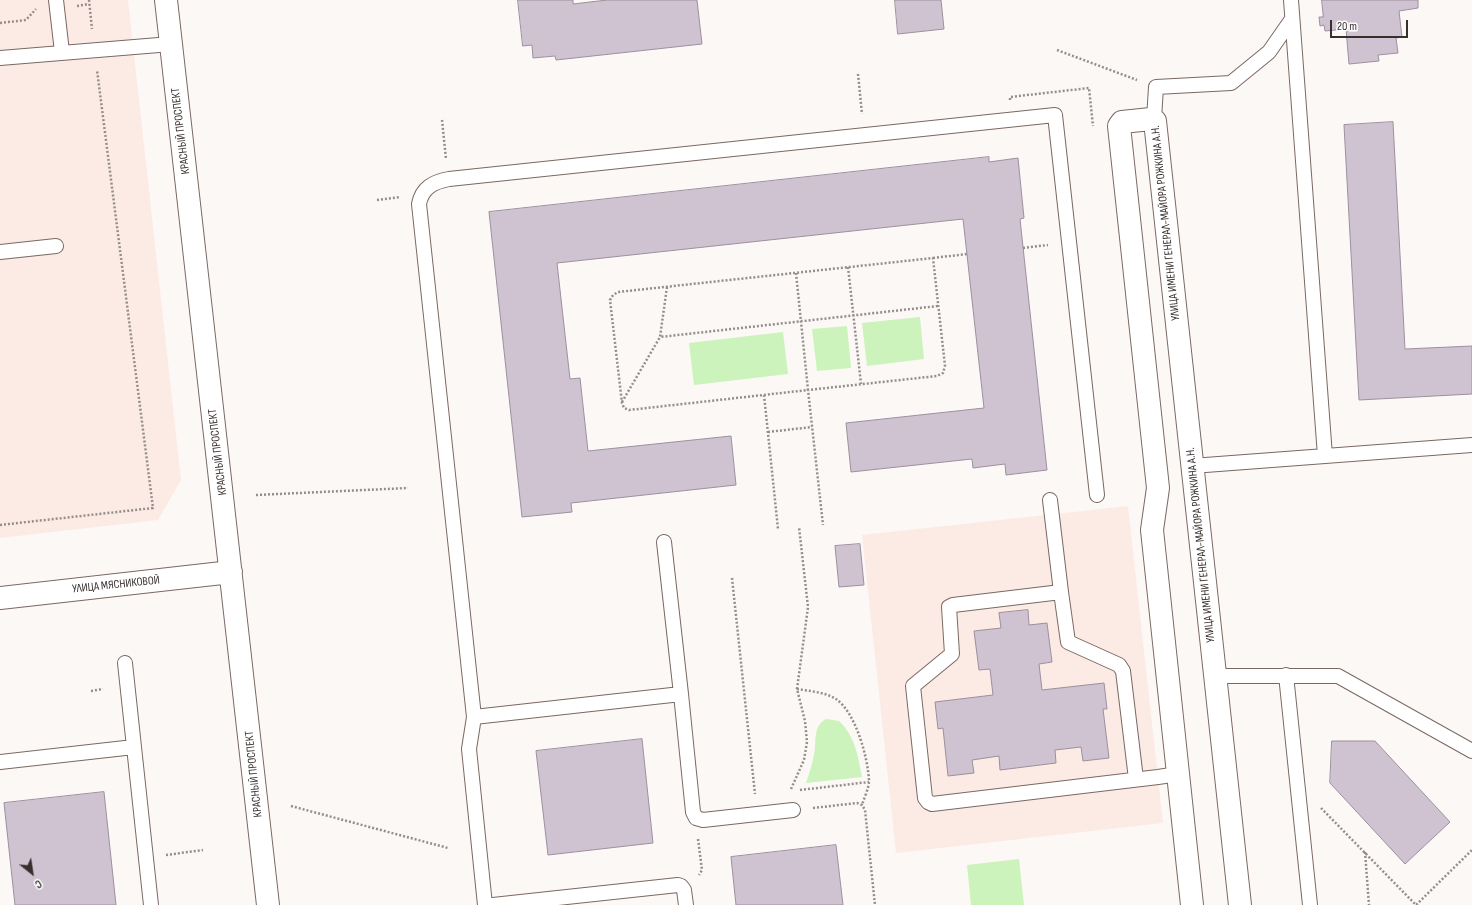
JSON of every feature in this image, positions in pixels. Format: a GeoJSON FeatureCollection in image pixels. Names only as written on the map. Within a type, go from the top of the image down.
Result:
{"type":"FeatureCollection","features":[{"type":"Feature","properties":{"kind":"street","name":"КРАСНЫЙ ПРОСПЕКТ"},"geometry":{"type":"LineString","coordinates":[[166,0],[268,905]]}},
{"type":"Feature","properties":{"kind":"street","name":"УЛИЦА ИМЕНИ ГЕНЕРАЛ-МАЙОРА РОЖКИНА А.Н."},"geometry":{"type":"LineString","coordinates":[[1192,905],[1152,530],[1158,488],[1119,126],[1122,122],[1154,120],[1240,905]]}},
{"type":"Feature","properties":{"kind":"street","name":"УЛИЦА МЯСНИКОВОЙ"},"geometry":{"type":"LineString","coordinates":[[0,598],[231,572]]}},
{"type":"Feature","properties":{"kind":"lane"},"geometry":{"type":"LineString","coordinates":[[56,0],[62,52]]}},
{"type":"Feature","properties":{"kind":"lane"},"geometry":{"type":"LineString","coordinates":[[1291,0],[1325,456]]}},
{"type":"Feature","properties":{"kind":"lane"},"geometry":{"type":"LineString","coordinates":[[1154,120],[1156,87],[1231,83],[1269,52],[1292,19]]}},
{"type":"Feature","properties":{"kind":"lane"},"geometry":{"type":"LineString","coordinates":[[0,58],[171,44]]}},
{"type":"Feature","properties":{"kind":"lane"},"geometry":{"type":"LineString","coordinates":[[486,905],[469,749],[474,717],[419,204],[424,190],[432,184],[449,180],[1052,114],[1056,117],[1097,495]]}},
{"type":"Feature","properties":{"kind":"lane"},"geometry":{"type":"LineString","coordinates":[[0,252],[56,246]]}},
{"type":"Feature","properties":{"kind":"lane"},"geometry":{"type":"LineString","coordinates":[[1192,466],[1472,445]]}},
{"type":"Feature","properties":{"kind":"lane"},"geometry":{"type":"LineString","coordinates":[[1050,500],[1068,642],[1118,665],[1123,671],[1136,779]]}},
{"type":"Feature","properties":{"kind":"lane"},"geometry":{"type":"LineString","coordinates":[[664,542],[693,812],[696,818],[703,820],[793,810]]}},
{"type":"Feature","properties":{"kind":"lane"},"geometry":{"type":"LineString","coordinates":[[1061,592],[953,605],[948,608],[952,654],[913,686],[925,798],[932,804],[1178,774]]}},
{"type":"Feature","properties":{"kind":"lane"},"geometry":{"type":"LineString","coordinates":[[125,663],[151,905]]}},
{"type":"Feature","properties":{"kind":"lane"},"geometry":{"type":"LineString","coordinates":[[1286,675],[1310,905]]}},
{"type":"Feature","properties":{"kind":"lane"},"geometry":{"type":"LineString","coordinates":[[1216,676],[1338,676],[1472,751]]}},
{"type":"Feature","properties":{"kind":"lane"},"geometry":{"type":"LineString","coordinates":[[474,717],[681,694]]}},
{"type":"Feature","properties":{"kind":"lane"},"geometry":{"type":"LineString","coordinates":[[0,762],[134,747]]}},
{"type":"Feature","properties":{"kind":"lane"},"geometry":{"type":"LineString","coordinates":[[493,905],[678,885],[682,887],[686,905]]}},
{"type":"Feature","properties":{"kind":"path"},"geometry":{"type":"LineString","coordinates":[[0,525],[153,508],[89,0]]}},
{"type":"Feature","properties":{"kind":"path"},"geometry":{"type":"LineString","coordinates":[[1057,50],[1156,87]]}},
{"type":"Feature","properties":{"kind":"path"},"geometry":{"type":"LineString","coordinates":[[858,74],[862,110]]}},
{"type":"Feature","properties":{"kind":"path"},"geometry":{"type":"LineString","coordinates":[[442,120],[446,156]]}},
{"type":"Feature","properties":{"kind":"path"},"geometry":{"type":"LineString","coordinates":[[1023,248],[1070,243]]}},
{"type":"Feature","properties":{"kind":"path"},"geometry":{"type":"LineString","coordinates":[[933,258],[945,366],[943,373],[937,376],[629,410],[624,408],[622,403],[610,300],[613,295],[618,292],[967,254]]}},
{"type":"Feature","properties":{"kind":"path"},"geometry":{"type":"LineString","coordinates":[[848,267],[861,384]]}},
{"type":"Feature","properties":{"kind":"path"},"geometry":{"type":"LineString","coordinates":[[796,273],[823,525]]}},
{"type":"Feature","properties":{"kind":"path"},"geometry":{"type":"LineString","coordinates":[[622,403],[660,337],[667,287]]}},
{"type":"Feature","properties":{"kind":"path"},"geometry":{"type":"LineString","coordinates":[[660,337],[938,306]]}},
{"type":"Feature","properties":{"kind":"path"},"geometry":{"type":"LineString","coordinates":[[764,395],[778,529]]}},
{"type":"Feature","properties":{"kind":"path"},"geometry":{"type":"LineString","coordinates":[[768,432],[812,427]]}},
{"type":"Feature","properties":{"kind":"path"},"geometry":{"type":"LineString","coordinates":[[256,495],[408,488]]}},
{"type":"Feature","properties":{"kind":"path"},"geometry":{"type":"LineString","coordinates":[[799,527],[808,607],[797,689],[805,721],[807,742],[804,760],[791,791],[869,782]]}},
{"type":"Feature","properties":{"kind":"path"},"geometry":{"type":"LineString","coordinates":[[732,578],[756,795],[762,794]]}},
{"type":"Feature","properties":{"kind":"path"},"geometry":{"type":"LineString","coordinates":[[91,691],[103,689]]}},
{"type":"Feature","properties":{"kind":"path"},"geometry":{"type":"LineString","coordinates":[[797,689],[821,693],[835,698],[853,719],[860,737],[869,782],[862,805]]}},
{"type":"Feature","properties":{"kind":"path"},"geometry":{"type":"LineString","coordinates":[[1298,785],[1416,905],[1472,850]]}},
{"type":"Feature","properties":{"kind":"path"},"geometry":{"type":"LineString","coordinates":[[793,810],[857,803],[862,805],[865,810],[876,905]]}},
{"type":"Feature","properties":{"kind":"path"},"geometry":{"type":"LineString","coordinates":[[291,806],[448,848]]}},
{"type":"Feature","properties":{"kind":"path"},"geometry":{"type":"LineString","coordinates":[[682,887],[701,872],[698,832]]}},
{"type":"Feature","properties":{"kind":"path"},"geometry":{"type":"LineString","coordinates":[[1364,852],[1369,905]]}},
{"type":"Feature","properties":{"kind":"shaded area"},"geometry":{"type":"Polygon","coordinates":[[[0,0],[128,0],[181,480],[158,520],[0,538],[0,0]]]}},
{"type":"Feature","properties":{"kind":"shaded area"},"geometry":{"type":"Polygon","coordinates":[[[1128,506],[1163,823],[896,853],[862,535],[1128,506]]]}},
{"type":"Feature","properties":{"kind":"green space"},"geometry":{"type":"Polygon","coordinates":[[[920,317],[924,359],[867,366],[862,323],[920,317]]]}},
{"type":"Feature","properties":{"kind":"green space"},"geometry":{"type":"Polygon","coordinates":[[[847,326],[851,368],[817,371],[812,329],[847,326]]]}},
{"type":"Feature","properties":{"kind":"green space"},"geometry":{"type":"Polygon","coordinates":[[[783,332],[788,374],[694,385],[689,343],[783,332]]]}},
{"type":"Feature","properties":{"kind":"green space"},"geometry":{"type":"Polygon","coordinates":[[[826,719],[839,721],[849,733],[855,747],[862,777],[806,783],[814,755],[817,730],[826,719]]]}},
{"type":"Feature","properties":{"kind":"green space"},"geometry":{"type":"Polygon","coordinates":[[[1019,859],[1024,905],[971,905],[967,865],[1019,859]]]}},
{"type":"Feature","properties":{"kind":"building"},"geometry":{"type":"Polygon","coordinates":[[[518,0],[573,0],[573,4],[607,0],[697,0],[702,44],[556,60],[555,56],[533,58],[532,45],[523,46],[518,0]]]}},
{"type":"Feature","properties":{"kind":"building"},"geometry":{"type":"Polygon","coordinates":[[[895,0],[941,0],[944,29],[898,34],[895,0]]]}},
{"type":"Feature","properties":{"kind":"building"},"geometry":{"type":"Polygon","coordinates":[[[1322,0],[1418,0],[1418,8],[1399,11],[1402,37],[1396,38],[1398,53],[1378,55],[1379,61],[1349,64],[1346,29],[1325,31],[1324,25],[1320,26],[1319,17],[1323,17],[1322,0]]]}},
{"type":"Feature","properties":{"kind":"building"},"geometry":{"type":"Polygon","coordinates":[[[1393,122],[1405,349],[1472,346],[1472,394],[1359,400],[1344,125],[1393,122]]]}},
{"type":"Feature","properties":{"kind":"building"},"geometry":{"type":"Polygon","coordinates":[[[989,157],[989,162],[1018,158],[1024,218],[1020,219],[1047,470],[1006,475],[1005,464],[973,468],[972,459],[851,472],[846,423],[984,408],[963,219],[557,263],[570,379],[580,378],[588,451],[731,436],[736,485],[571,503],[572,512],[522,517],[489,212],[989,157]]]}},
{"type":"Feature","properties":{"kind":"building"},"geometry":{"type":"Polygon","coordinates":[[[860,544],[864,585],[839,587],[835,546],[860,544]]]}},
{"type":"Feature","properties":{"kind":"building"},"geometry":{"type":"Polygon","coordinates":[[[1028,610],[1029,625],[1047,623],[1052,662],[1039,664],[1042,690],[1104,683],[1107,709],[1103,709],[1109,758],[1083,761],[1081,747],[1055,750],[1056,763],[1000,770],[999,756],[972,760],[974,773],[948,776],[943,728],[938,729],[935,702],[993,695],[990,669],[979,670],[974,631],[1001,628],[999,613],[1028,610]]]}},
{"type":"Feature","properties":{"kind":"building"},"geometry":{"type":"Polygon","coordinates":[[[642,739],[653,843],[548,855],[536,751],[642,739]]]}},
{"type":"Feature","properties":{"kind":"building"},"geometry":{"type":"Polygon","coordinates":[[[1332,741],[1375,741],[1450,822],[1405,864],[1330,783],[1332,741]]]}},
{"type":"Feature","properties":{"kind":"building"},"geometry":{"type":"Polygon","coordinates":[[[104,792],[116,905],[15,905],[4,803],[104,792]]]}},
{"type":"Feature","properties":{"kind":"building"},"geometry":{"type":"Polygon","coordinates":[[[836,845],[843,905],[736,905],[731,857],[836,845]]]}}]}
